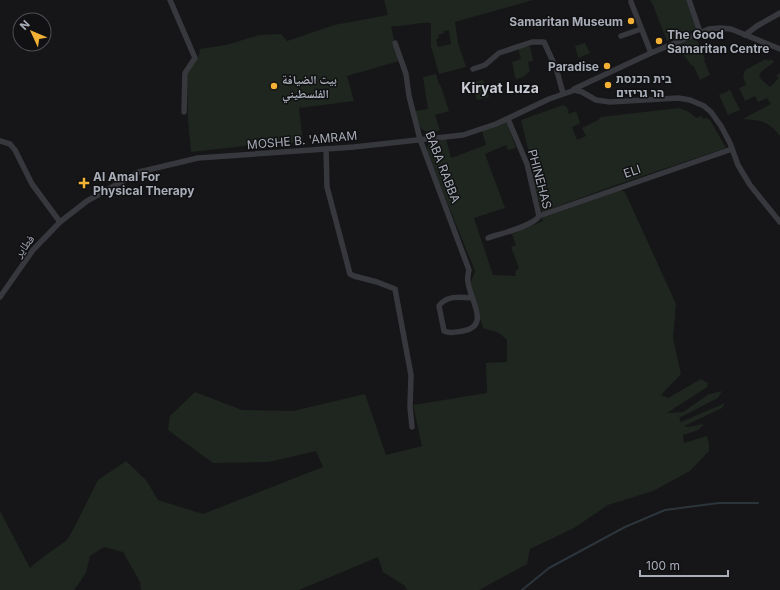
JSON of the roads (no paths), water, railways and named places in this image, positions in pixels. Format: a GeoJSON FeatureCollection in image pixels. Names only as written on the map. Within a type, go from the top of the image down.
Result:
{"type":"FeatureCollection","features":[{"type":"Feature","properties":{"kind":"street"},"geometry":{"type":"LineString","coordinates":[[170,0],[195,58],[185,73],[184,112]]}},
{"type":"Feature","properties":{"kind":"street"},"geometry":{"type":"LineString","coordinates":[[689,0],[700,32]]}},
{"type":"Feature","properties":{"kind":"street"},"geometry":{"type":"LineString","coordinates":[[631,2],[651,53]]}},
{"type":"Feature","properties":{"kind":"street"},"geometry":{"type":"LineString","coordinates":[[745,35],[757,26],[780,13]]}},
{"type":"Feature","properties":{"kind":"street"},"geometry":{"type":"LineString","coordinates":[[621,36],[641,29]]}},
{"type":"Feature","properties":{"kind":"street","name":"MOSHE B. 'AMRAM"},"geometry":{"type":"LineString","coordinates":[[52,229],[87,200],[135,174],[147,170],[200,158],[367,146],[420,138],[467,134],[508,119],[651,53],[709,29],[731,29],[780,49]]}},
{"type":"Feature","properties":{"kind":"street"},"geometry":{"type":"LineString","coordinates":[[473,70],[485,65],[499,54],[532,42],[544,42],[556,68],[563,93]]}},
{"type":"Feature","properties":{"kind":"street","name":"BABA RABBA"},"geometry":{"type":"LineString","coordinates":[[395,43],[406,74],[406,86],[420,138],[469,270],[468,281],[477,311],[478,320],[475,327],[472,329],[448,333],[444,331],[439,306],[440,303],[450,298],[472,298]]}},
{"type":"Feature","properties":{"kind":"street"},"geometry":{"type":"LineString","coordinates":[[572,90],[582,92],[596,100],[613,103],[670,98],[695,101],[715,116],[732,149],[740,169],[750,185],[780,222]]}},
{"type":"Feature","properties":{"kind":"street","name":"PHINEHAS"},"geometry":{"type":"LineString","coordinates":[[488,238],[528,224],[537,219],[539,216],[527,164],[508,119]]}},
{"type":"Feature","properties":{"kind":"street"},"geometry":{"type":"LineString","coordinates":[[0,141],[10,144],[15,150],[32,184],[60,222]]}},
{"type":"Feature","properties":{"kind":"street"},"geometry":{"type":"LineString","coordinates":[[326,149],[327,187],[350,274],[395,289],[411,375],[410,407],[412,428]]}},
{"type":"Feature","properties":{"kind":"street","name":"ELI"},"geometry":{"type":"LineString","coordinates":[[539,216],[732,149]]}},
{"type":"Feature","properties":{"kind":"street","name":"فطاير"},"geometry":{"type":"LineString","coordinates":[[0,297],[34,250],[52,229]]}},
{"type":"Feature","properties":{"kind":"waterway"},"geometry":{"type":"LineString","coordinates":[[522,590],[549,568],[625,527],[665,510],[719,503],[758,503]]}},
{"type":"Feature","properties":{"kind":"place","name":"Samaritan Museum"},"geometry":{"type":"Point","coordinates":[631,21]}},
{"type":"Feature","properties":{"kind":"place","name":"The Good Samaritan Centre"},"geometry":{"type":"Point","coordinates":[659,41]}},
{"type":"Feature","properties":{"kind":"place","name":"Paradise"},"geometry":{"type":"Point","coordinates":[607,66]}},
{"type":"Feature","properties":{"kind":"place","name":"בית הכנסת הר גריזים"},"geometry":{"type":"Point","coordinates":[608,85]}},
{"type":"Feature","properties":{"kind":"place","name":"بيت الضيافة الفلسطيني"},"geometry":{"type":"Point","coordinates":[274,86]}},
{"type":"Feature","properties":{"kind":"place","name":"Al Amal For Physical Therapy"},"geometry":{"type":"Point","coordinates":[84,183]}},
{"type":"Feature","properties":{"kind":"district","name":"Kiryat Luza"},"geometry":{"type":"Point","coordinates":[500,87]}}]}
